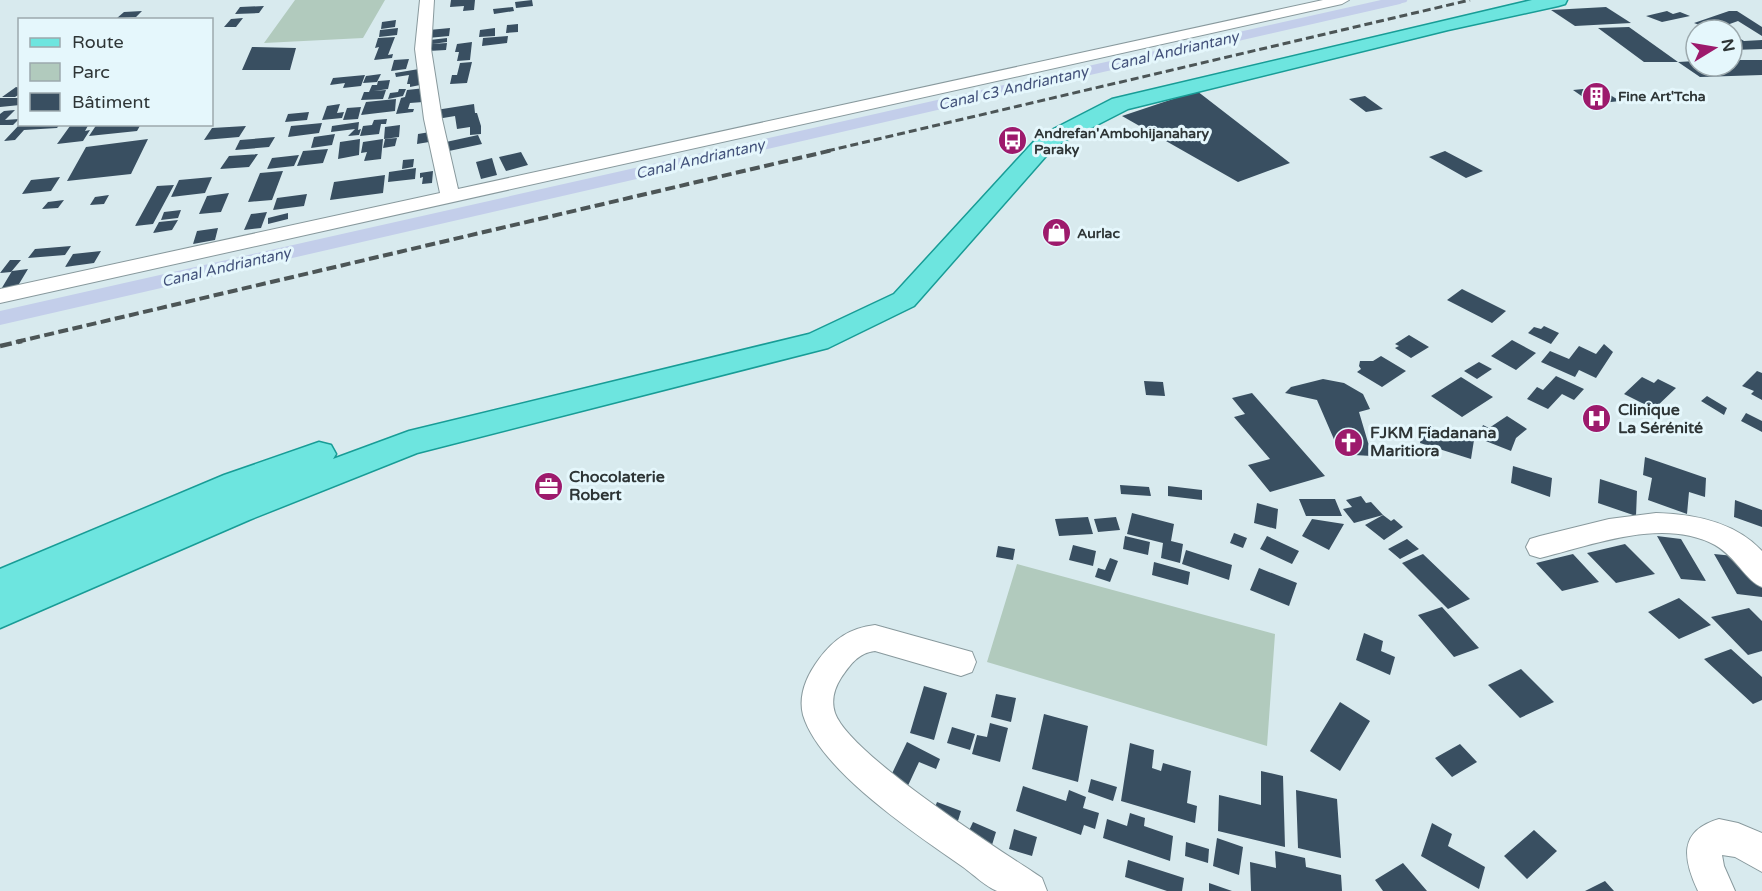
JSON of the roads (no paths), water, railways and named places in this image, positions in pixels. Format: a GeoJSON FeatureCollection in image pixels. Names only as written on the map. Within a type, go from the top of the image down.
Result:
{"type":"FeatureCollection","features":[{"type":"Feature","properties":{"kind":"main road"},"geometry":{"type":"LineString","coordinates":[[0,585],[236,484],[402,425],[807,326],[873,295],[894,280],[1037,129],[1095,101],[1516,0]]}},
{"type":"Feature","properties":{"kind":"main road"},"geometry":{"type":"LineString","coordinates":[[0,612],[237,510],[409,443],[818,341],[904,300],[1046,142],[1120,104],[1558,0]]}},
{"type":"Feature","properties":{"kind":"street"},"geometry":{"type":"LineString","coordinates":[[427,0],[422,37],[428,88],[449,193],[452,196]]}},
{"type":"Feature","properties":{"kind":"street"},"geometry":{"type":"LineString","coordinates":[[0,296],[1342,0]]}},
{"type":"Feature","properties":{"kind":"street"},"geometry":{"type":"LineString","coordinates":[[1540,547],[1636,526],[1671,523],[1690,525],[1733,542],[1749,555],[1762,575]]}},
{"type":"Feature","properties":{"kind":"street"},"geometry":{"type":"LineString","coordinates":[[961,662],[874,638],[847,645],[821,681],[818,693],[821,719],[852,760],[916,814],[1029,891]]}},
{"type":"Feature","properties":{"kind":"street"},"geometry":{"type":"LineString","coordinates":[[1717,891],[1703,857],[1711,841],[1723,837],[1738,839],[1762,854]]}},
{"type":"Feature","properties":{"kind":"waterway","name":"Canal Andriantany"},"geometry":{"type":"LineString","coordinates":[[0,318],[1400,0]]}},
{"type":"Feature","properties":{"kind":"waterway","name":"Canal c3 Andriantany"},"geometry":{"type":"LineString","coordinates":[[762,145],[1405,0]]}},
{"type":"Feature","properties":{"kind":"railway"},"geometry":{"type":"LineString","coordinates":[[827,151],[1470,0]]}},
{"type":"Feature","properties":{"kind":"railway"},"geometry":{"type":"LineString","coordinates":[[16,342],[833,150]]}},
{"type":"Feature","properties":{"kind":"railway"},"geometry":{"type":"LineString","coordinates":[[0,346],[22,341]]}},
{"type":"Feature","properties":{"kind":"place","name":"Fine Art'Tcha"},"geometry":{"type":"Point","coordinates":[1597,96]}},
{"type":"Feature","properties":{"kind":"place","name":"Andrefan'Ambohijanahary Paraky"},"geometry":{"type":"Point","coordinates":[1013,141]}},
{"type":"Feature","properties":{"kind":"place","name":"Aurlac"},"geometry":{"type":"Point","coordinates":[1056,233]}},
{"type":"Feature","properties":{"kind":"place","name":"Clinique La Sérénité"},"geometry":{"type":"Point","coordinates":[1597,419]}},
{"type":"Feature","properties":{"kind":"place","name":"FJKM Fiadanana Maritiora"},"geometry":{"type":"Point","coordinates":[1349,442]}},
{"type":"Feature","properties":{"kind":"place","name":"Chocolaterie Robert"},"geometry":{"type":"Point","coordinates":[548,486]}}]}
